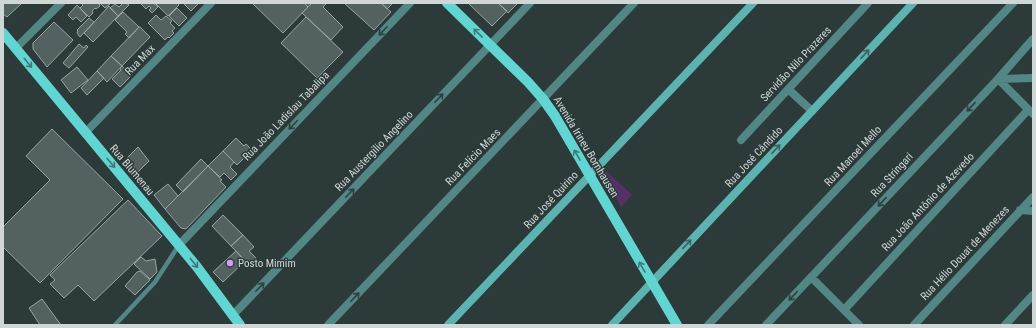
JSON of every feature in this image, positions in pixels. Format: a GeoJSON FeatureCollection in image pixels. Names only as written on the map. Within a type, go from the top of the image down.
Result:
{"type":"FeatureCollection","features":[{"type":"Feature","properties":{"kind":"main road","name":"Avenida Irineu Bornhausen"},"geometry":{"type":"LineString","coordinates":[[447,3],[543,99],[677,325]]}},
{"type":"Feature","properties":{"kind":"main road","name":"Rua José Quirino"},"geometry":{"type":"LineString","coordinates":[[448,325],[754,3]]}},
{"type":"Feature","properties":{"kind":"main road","name":"Rua José Cândido"},"geometry":{"type":"LineString","coordinates":[[612,325],[913,3]]}},
{"type":"Feature","properties":{"kind":"main road","name":"Rua Blumenau"},"geometry":{"type":"LineString","coordinates":[[3,33],[179,245],[240,325]]}},
{"type":"Feature","properties":{"kind":"street"},"geometry":{"type":"LineString","coordinates":[[16,48],[61,3]]}},
{"type":"Feature","properties":{"kind":"street","name":"Rua Max"},"geometry":{"type":"LineString","coordinates":[[85,133],[211,3]]}},
{"type":"Feature","properties":{"kind":"street","name":"Rua João Ladislau Tabalipa"},"geometry":{"type":"LineString","coordinates":[[179,245],[410,3]]}},
{"type":"Feature","properties":{"kind":"street","name":"Rua Austergílio Angelino"},"geometry":{"type":"LineString","coordinates":[[233,315],[530,3]]}},
{"type":"Feature","properties":{"kind":"street","name":"Rua Felício Maes"},"geometry":{"type":"LineString","coordinates":[[328,325],[634,3]]}},
{"type":"Feature","properties":{"kind":"street","name":"Servidão Nilo Prazeres"},"geometry":{"type":"LineString","coordinates":[[741,140],[868,3]]}},
{"type":"Feature","properties":{"kind":"street","name":"Rua Manoel Mello"},"geometry":{"type":"LineString","coordinates":[[708,325],[1013,3]]}},
{"type":"Feature","properties":{"kind":"street","name":"Rua Stringari"},"geometry":{"type":"LineString","coordinates":[[766,325],[998,79],[1033,39]]}},
{"type":"Feature","properties":{"kind":"street"},"geometry":{"type":"LineString","coordinates":[[998,79],[1033,78]]}},
{"type":"Feature","properties":{"kind":"street"},"geometry":{"type":"LineString","coordinates":[[998,79],[1031,112]]}},
{"type":"Feature","properties":{"kind":"street"},"geometry":{"type":"LineString","coordinates":[[788,89],[812,111]]}},
{"type":"Feature","properties":{"kind":"street","name":"Rua João Antônio de Azevedo"},"geometry":{"type":"LineString","coordinates":[[844,310],[1031,112]]}},
{"type":"Feature","properties":{"kind":"street","name":"Rua Hélio Douat de Menezes"},"geometry":{"type":"LineString","coordinates":[[914,325],[1033,197]]}},
{"type":"Feature","properties":{"kind":"street"},"geometry":{"type":"LineString","coordinates":[[1020,210],[1033,211]]}},
{"type":"Feature","properties":{"kind":"street"},"geometry":{"type":"LineString","coordinates":[[811,277],[859,325]]}},
{"type":"Feature","properties":{"kind":"street"},"geometry":{"type":"LineString","coordinates":[[1005,325],[1033,295]]}},
{"type":"Feature","properties":{"kind":"lane"},"geometry":{"type":"LineString","coordinates":[[115,325],[155,282],[179,245]]}},
{"type":"Feature","properties":{"kind":"shaded area"},"geometry":{"type":"Polygon","coordinates":[[[606,171],[632,195],[621,207],[603,174],[606,171]]]}},
{"type":"Feature","properties":{"kind":"building"},"geometry":{"type":"Polygon","coordinates":[[[3,3],[22,3],[7,17],[3,14],[3,3]]]}},
{"type":"Feature","properties":{"kind":"building"},"geometry":{"type":"Polygon","coordinates":[[[81,3],[99,3],[100,6],[92,11],[93,13],[89,17],[80,8],[83,5],[81,3]]]}},
{"type":"Feature","properties":{"kind":"building"},"geometry":{"type":"Polygon","coordinates":[[[100,3],[108,3],[110,4],[105,8],[100,3]]]}},
{"type":"Feature","properties":{"kind":"building"},"geometry":{"type":"Polygon","coordinates":[[[123,3],[129,5],[118,16],[110,8],[115,4],[119,7],[123,3]]]}},
{"type":"Feature","properties":{"kind":"building"},"geometry":{"type":"Polygon","coordinates":[[[140,3],[153,3],[158,7],[152,13],[149,10],[151,8],[149,6],[146,9],[140,3]]]}},
{"type":"Feature","properties":{"kind":"building"},"geometry":{"type":"Polygon","coordinates":[[[177,3],[179,5],[168,16],[156,4],[177,3]]]}},
{"type":"Feature","properties":{"kind":"building"},"geometry":{"type":"Polygon","coordinates":[[[183,3],[199,3],[191,11],[183,3]]]}},
{"type":"Feature","properties":{"kind":"building"},"geometry":{"type":"Polygon","coordinates":[[[252,3],[304,3],[308,7],[283,33],[252,3]]]}},
{"type":"Feature","properties":{"kind":"building"},"geometry":{"type":"Polygon","coordinates":[[[304,3],[312,3],[308,7],[304,3]]]}},
{"type":"Feature","properties":{"kind":"building"},"geometry":{"type":"Polygon","coordinates":[[[312,3],[327,3],[323,7],[343,27],[331,40],[302,13],[312,3]]]}},
{"type":"Feature","properties":{"kind":"building"},"geometry":{"type":"Polygon","coordinates":[[[344,3],[381,3],[391,12],[374,30],[344,3]]]}},
{"type":"Feature","properties":{"kind":"building"},"geometry":{"type":"Polygon","coordinates":[[[381,3],[393,3],[387,9],[381,3]]]}},
{"type":"Feature","properties":{"kind":"building"},"geometry":{"type":"Polygon","coordinates":[[[468,3],[498,3],[507,11],[492,26],[468,3]]]}},
{"type":"Feature","properties":{"kind":"building"},"geometry":{"type":"Polygon","coordinates":[[[498,3],[518,3],[508,13],[498,3]]]}},
{"type":"Feature","properties":{"kind":"building"},"geometry":{"type":"Polygon","coordinates":[[[77,5],[87,16],[81,22],[76,17],[73,20],[68,15],[77,5]]]}},
{"type":"Feature","properties":{"kind":"building"},"geometry":{"type":"Polygon","coordinates":[[[109,6],[118,16],[93,42],[84,33],[109,6]]]}},
{"type":"Feature","properties":{"kind":"building"},"geometry":{"type":"Polygon","coordinates":[[[177,8],[187,18],[179,26],[169,16],[177,8]]]}},
{"type":"Feature","properties":{"kind":"building"},"geometry":{"type":"Polygon","coordinates":[[[123,12],[139,27],[129,38],[125,34],[127,32],[115,20],[123,12]]]}},
{"type":"Feature","properties":{"kind":"building"},"geometry":{"type":"Polygon","coordinates":[[[156,15],[161,20],[166,16],[172,21],[170,23],[175,28],[172,31],[174,33],[165,40],[148,23],[156,15]]]}},
{"type":"Feature","properties":{"kind":"building"},"geometry":{"type":"Polygon","coordinates":[[[306,17],[343,52],[317,78],[281,43],[306,17]]]}},
{"type":"Feature","properties":{"kind":"building"},"geometry":{"type":"Polygon","coordinates":[[[89,18],[94,22],[80,37],[77,30],[89,18]]]}},
{"type":"Feature","properties":{"kind":"building"},"geometry":{"type":"Polygon","coordinates":[[[54,22],[73,40],[47,67],[33,49],[33,43],[54,22]]]}},
{"type":"Feature","properties":{"kind":"building"},"geometry":{"type":"Polygon","coordinates":[[[139,27],[150,37],[122,66],[111,56],[139,27]]]}},
{"type":"Feature","properties":{"kind":"building"},"geometry":{"type":"Polygon","coordinates":[[[79,44],[84,48],[86,45],[88,47],[69,68],[63,63],[79,44]]]}},
{"type":"Feature","properties":{"kind":"building"},"geometry":{"type":"Polygon","coordinates":[[[111,56],[122,66],[107,82],[97,71],[111,56]]]}},
{"type":"Feature","properties":{"kind":"building"},"geometry":{"type":"Polygon","coordinates":[[[122,66],[131,76],[120,87],[112,79],[121,70],[120,68],[122,66]]]}},
{"type":"Feature","properties":{"kind":"building"},"geometry":{"type":"Polygon","coordinates":[[[77,67],[88,80],[71,93],[61,80],[77,67]]]}},
{"type":"Feature","properties":{"kind":"building"},"geometry":{"type":"Polygon","coordinates":[[[97,71],[104,78],[87,95],[81,88],[97,71]]]}},
{"type":"Feature","properties":{"kind":"building"},"geometry":{"type":"Polygon","coordinates":[[[52,129],[123,199],[40,283],[3,247],[3,227],[50,180],[26,156],[52,129]]]}},
{"type":"Feature","properties":{"kind":"building"},"geometry":{"type":"Polygon","coordinates":[[[236,138],[244,146],[246,144],[252,150],[237,165],[223,151],[236,138]]]}},
{"type":"Feature","properties":{"kind":"building"},"geometry":{"type":"Polygon","coordinates":[[[138,147],[149,161],[138,172],[127,158],[138,147]]]}},
{"type":"Feature","properties":{"kind":"building"},"geometry":{"type":"Polygon","coordinates":[[[223,151],[234,162],[230,167],[237,174],[231,180],[224,173],[220,177],[208,166],[223,151]]]}},
{"type":"Feature","properties":{"kind":"building"},"geometry":{"type":"Polygon","coordinates":[[[201,159],[208,166],[183,192],[176,185],[201,159]]]}},
{"type":"Feature","properties":{"kind":"building"},"geometry":{"type":"Polygon","coordinates":[[[208,166],[222,180],[220,181],[226,187],[186,229],[181,228],[165,209],[208,166]]]}},
{"type":"Feature","properties":{"kind":"building"},"geometry":{"type":"Polygon","coordinates":[[[168,184],[178,196],[165,209],[154,195],[168,184]]]}},
{"type":"Feature","properties":{"kind":"building"},"geometry":{"type":"Polygon","coordinates":[[[128,200],[162,236],[94,301],[78,285],[64,298],[50,284],[55,280],[50,275],[128,200]]]}},
{"type":"Feature","properties":{"kind":"building"},"geometry":{"type":"Polygon","coordinates":[[[223,215],[243,235],[231,246],[212,226],[223,215]]]}},
{"type":"Feature","properties":{"kind":"building"},"geometry":{"type":"Polygon","coordinates":[[[243,235],[254,247],[249,251],[257,259],[250,266],[231,246],[243,235]]]}},
{"type":"Feature","properties":{"kind":"building"},"geometry":{"type":"Polygon","coordinates":[[[236,251],[245,261],[223,282],[213,272],[236,251]]]}},
{"type":"Feature","properties":{"kind":"building"},"geometry":{"type":"Polygon","coordinates":[[[141,257],[146,261],[155,259],[157,272],[150,279],[134,264],[141,257]]]}},
{"type":"Feature","properties":{"kind":"building"},"geometry":{"type":"Polygon","coordinates":[[[140,271],[150,280],[135,295],[125,286],[137,272],[140,271]]]}},
{"type":"Feature","properties":{"kind":"building"},"geometry":{"type":"Polygon","coordinates":[[[42,299],[61,325],[40,325],[29,308],[42,299]]]}},
{"type":"Feature","properties":{"kind":"place","name":"Posto Mimim"},"geometry":{"type":"Point","coordinates":[230,263]}}]}
